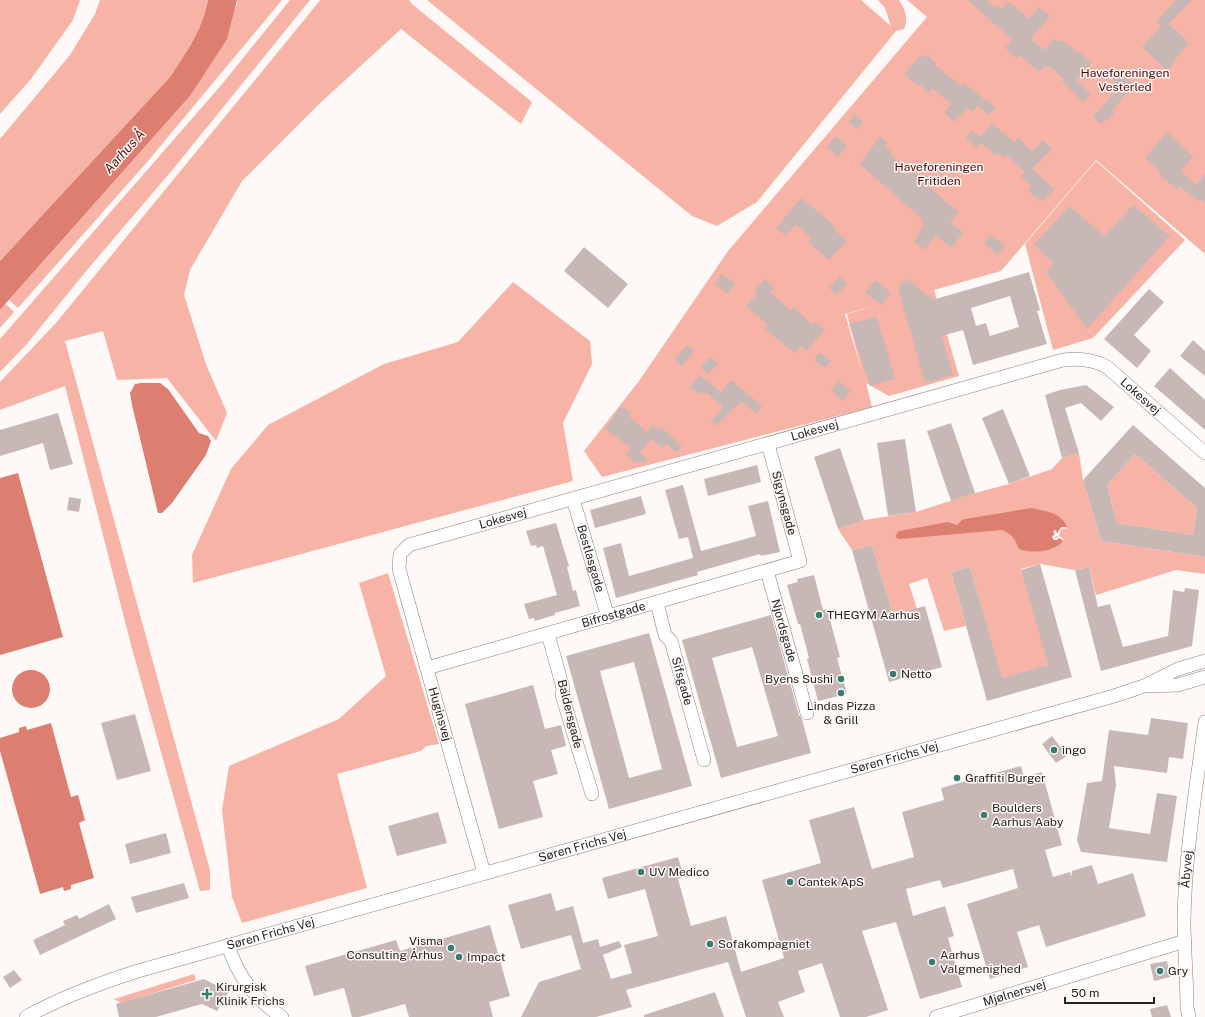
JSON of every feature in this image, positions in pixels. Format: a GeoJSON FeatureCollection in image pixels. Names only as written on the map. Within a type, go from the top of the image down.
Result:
{"type":"FeatureCollection","features":[{"type":"Feature","properties":{"kind":"street","name":"Lokesvej"},"geometry":{"type":"LineString","coordinates":[[400,554],[410,545],[416,543],[573,500],[1063,360],[1082,359],[1095,361],[1107,367],[1205,453]]}},
{"type":"Feature","properties":{"kind":"street","name":"Sigynsgade"},"geometry":{"type":"LineString","coordinates":[[768,444],[800,562]]}},
{"type":"Feature","properties":{"kind":"street","name":"Bestlasgade"},"geometry":{"type":"LineString","coordinates":[[573,500],[608,617]]}},
{"type":"Feature","properties":{"kind":"street","name":"Huginsvej"},"geometry":{"type":"LineString","coordinates":[[400,554],[399,569],[484,873]]}},
{"type":"Feature","properties":{"kind":"street","name":"Bifrostgade"},"geometry":{"type":"LineString","coordinates":[[427,668],[800,562]]}},
{"type":"Feature","properties":{"kind":"street","name":"Njordsgade"},"geometry":{"type":"LineString","coordinates":[[767,571],[807,713]]}},
{"type":"Feature","properties":{"kind":"street","name":"Sifsgade"},"geometry":{"type":"LineString","coordinates":[[657,603],[665,636],[671,641],[704,760]]}},
{"type":"Feature","properties":{"kind":"street","name":"Baldersgade"},"geometry":{"type":"LineString","coordinates":[[548,634],[563,688],[562,695],[592,794]]}},
{"type":"Feature","properties":{"kind":"street","name":"Søren Frichs Vej"},"geometry":{"type":"LineString","coordinates":[[28,1017],[68,996],[114,979],[228,945],[1114,696],[1144,686],[1178,669],[1205,661]]}},
{"type":"Feature","properties":{"kind":"street","name":"Søren Frichs Vej"},"geometry":{"type":"LineString","coordinates":[[1144,686],[1178,685],[1205,677]]}},
{"type":"Feature","properties":{"kind":"street","name":"Åbyvej"},"geometry":{"type":"LineString","coordinates":[[1189,1017],[1187,1006],[1185,901],[1190,829],[1205,722]]}},
{"type":"Feature","properties":{"kind":"street","name":"Mjølnersvej"},"geometry":{"type":"LineString","coordinates":[[936,1017],[1185,941]]}},
{"type":"Feature","properties":{"kind":"street"},"geometry":{"type":"LineString","coordinates":[[228,945],[232,960],[242,978],[261,1000],[282,1017]]}},
{"type":"Feature","properties":{"kind":"green space"},"geometry":{"type":"Polygon","coordinates":[[[0,0],[80,0],[73,20],[31,79],[0,114],[0,0]]]}},
{"type":"Feature","properties":{"kind":"green space"},"geometry":{"type":"Polygon","coordinates":[[[100,0],[208,0],[198,30],[171,76],[0,261],[0,139],[70,55],[95,14],[100,0]]]}},
{"type":"Feature","properties":{"kind":"green space"},"geometry":{"type":"Polygon","coordinates":[[[237,0],[282,0],[148,161],[18,308],[9,300],[190,96],[237,4],[237,0]]]}},
{"type":"Feature","properties":{"kind":"green space"},"geometry":{"type":"Polygon","coordinates":[[[290,0],[310,0],[174,168],[87,270],[26,345],[0,372],[0,339],[223,83],[290,0]]]}},
{"type":"Feature","properties":{"kind":"green space"},"geometry":{"type":"Polygon","coordinates":[[[320,0],[409,0],[532,102],[521,124],[401,29],[318,105],[242,181],[190,270],[184,295],[206,364],[227,413],[216,441],[167,378],[117,380],[103,331],[65,341],[210,870],[210,890],[200,891],[131,645],[65,386],[0,410],[0,382],[56,323],[320,0]]]}},
{"type":"Feature","properties":{"kind":"green space"},"geometry":{"type":"Polygon","coordinates":[[[427,0],[861,0],[891,26],[885,8],[878,0],[899,0],[905,11],[906,21],[904,29],[896,31],[757,202],[717,226],[692,216],[427,0]]]}},
{"type":"Feature","properties":{"kind":"green space","name":"Haveforeningen Fritiden"},"geometry":{"type":"Polygon","coordinates":[[[907,0],[1205,0],[1205,254],[1096,160],[1001,271],[934,290],[959,376],[889,396],[866,383],[872,407],[602,477],[584,451],[639,381],[728,251],[927,17],[907,0]],[[878,305],[845,314],[862,372],[847,314],[878,305]]]}},
{"type":"Feature","properties":{"kind":"green space"},"geometry":{"type":"Polygon","coordinates":[[[1096,161],[1185,240],[1093,338],[1053,350],[1025,244],[1096,161]]]}},
{"type":"Feature","properties":{"kind":"green space"},"geometry":{"type":"Polygon","coordinates":[[[513,282],[590,341],[592,364],[563,423],[573,481],[193,583],[192,555],[231,469],[268,425],[384,364],[458,342],[513,282]]]}},
{"type":"Feature","properties":{"kind":"green space"},"geometry":{"type":"Polygon","coordinates":[[[6,304],[14,312],[0,328],[0,310],[6,304]]]}},
{"type":"Feature","properties":{"kind":"green space"},"geometry":{"type":"Polygon","coordinates":[[[1079,453],[1083,480],[1101,541],[1205,557],[1205,574],[1176,570],[1096,595],[1089,567],[1075,570],[1040,564],[1021,569],[1049,665],[1000,679],[1000,673],[970,567],[951,572],[966,626],[944,631],[927,578],[909,584],[917,609],[893,615],[872,545],[852,550],[838,529],[864,520],[916,512],[1009,484],[1052,469],[1062,458],[1079,453]]]}},
{"type":"Feature","properties":{"kind":"green space"},"geometry":{"type":"Polygon","coordinates":[[[1135,454],[1197,508],[1193,535],[1117,523],[1107,485],[1135,454]]]}},
{"type":"Feature","properties":{"kind":"green space"},"geometry":{"type":"Polygon","coordinates":[[[388,573],[439,744],[426,746],[421,751],[337,774],[367,888],[242,923],[232,897],[222,810],[229,766],[339,719],[386,676],[359,583],[388,573]]]}},
{"type":"Feature","properties":{"kind":"green space"},"geometry":{"type":"Polygon","coordinates":[[[194,974],[196,980],[121,1003],[114,999],[194,974]]]}},
{"type":"Feature","properties":{"kind":"water","name":"Aarhus Å"},"geometry":{"type":"Polygon","coordinates":[[[208,0],[237,0],[227,39],[190,96],[0,310],[0,261],[171,76],[198,31],[208,0]]]}},
{"type":"Feature","properties":{"kind":"water"},"geometry":{"type":"Polygon","coordinates":[[[160,383],[168,389],[199,433],[208,436],[211,441],[206,455],[172,503],[162,513],[158,513],[130,393],[135,384],[160,383]]]}},
{"type":"Feature","properties":{"kind":"water"},"geometry":{"type":"Polygon","coordinates":[[[18,473],[63,637],[0,655],[0,478],[18,473]]]}},
{"type":"Feature","properties":{"kind":"water"},"geometry":{"type":"Polygon","coordinates":[[[1031,508],[1047,511],[1057,515],[1065,522],[1067,527],[1062,527],[1057,534],[1057,532],[1053,532],[1055,533],[1052,537],[1055,540],[1059,538],[1063,541],[1059,545],[1049,550],[1036,552],[1024,551],[1019,549],[1013,537],[1002,530],[900,539],[895,536],[899,531],[948,522],[957,525],[965,519],[1031,508]]]}},
{"type":"Feature","properties":{"kind":"water"},"geometry":{"type":"Polygon","coordinates":[[[27,670],[35,670],[45,675],[49,682],[49,696],[45,703],[35,708],[27,708],[17,703],[15,700],[12,693],[12,685],[17,675],[20,673],[27,670]]]}},
{"type":"Feature","properties":{"kind":"water"},"geometry":{"type":"Polygon","coordinates":[[[51,723],[71,797],[78,795],[85,820],[79,823],[94,878],[71,885],[71,889],[64,891],[63,887],[40,894],[0,751],[0,738],[19,732],[19,728],[26,726],[27,730],[51,723]]]}},
{"type":"Feature","properties":{"kind":"pier"},"geometry":{"type":"Polygon","coordinates":[[[1062,527],[1069,528],[1061,529],[1059,536],[1054,537],[1056,538],[1060,536],[1065,541],[1059,538],[1054,540],[1052,537],[1055,534],[1053,531],[1056,530],[1057,534],[1062,527]]]}},
{"type":"Feature","properties":{"kind":"building"},"geometry":{"type":"Polygon","coordinates":[[[968,0],[987,0],[994,7],[997,5],[1001,9],[1008,1],[1029,19],[1039,7],[1050,16],[1031,39],[1044,50],[1054,39],[1059,42],[1061,40],[1092,63],[1077,80],[1091,94],[1083,102],[1062,81],[1063,78],[1049,66],[1047,68],[1044,66],[1039,72],[1020,55],[1017,58],[1005,48],[1012,40],[968,0]]]}},
{"type":"Feature","properties":{"kind":"building"},"geometry":{"type":"Polygon","coordinates":[[[1176,0],[1192,0],[1169,24],[1189,43],[1167,71],[1142,47],[1161,26],[1156,22],[1176,0]]]}},
{"type":"Feature","properties":{"kind":"building"},"geometry":{"type":"Polygon","coordinates":[[[927,54],[936,63],[935,65],[961,86],[964,83],[996,108],[989,115],[977,105],[973,112],[968,108],[954,122],[944,112],[951,104],[932,88],[929,93],[904,74],[921,55],[924,58],[927,54]]]}},
{"type":"Feature","properties":{"kind":"building"},"geometry":{"type":"Polygon","coordinates":[[[1116,71],[1134,84],[1112,111],[1114,114],[1108,121],[1106,119],[1101,124],[1093,117],[1120,87],[1111,78],[1116,71]]]}},
{"type":"Feature","properties":{"kind":"building"},"geometry":{"type":"Polygon","coordinates":[[[855,114],[863,122],[857,129],[848,122],[855,114]]]}},
{"type":"Feature","properties":{"kind":"building"},"geometry":{"type":"Polygon","coordinates":[[[992,123],[1014,142],[1018,137],[1032,152],[1043,140],[1052,149],[1032,169],[1054,189],[1043,201],[1041,199],[1040,201],[1027,190],[1031,186],[1021,176],[1025,172],[1006,155],[1004,158],[998,153],[995,155],[981,143],[977,148],[966,138],[972,130],[980,137],[992,123]]]}},
{"type":"Feature","properties":{"kind":"building"},"geometry":{"type":"Polygon","coordinates":[[[1167,132],[1193,157],[1181,171],[1196,185],[1205,174],[1205,203],[1200,199],[1198,202],[1179,186],[1176,189],[1158,173],[1160,172],[1145,158],[1167,132]]]}},
{"type":"Feature","properties":{"kind":"building"},"geometry":{"type":"Polygon","coordinates":[[[836,136],[847,146],[838,157],[827,147],[836,136]]]}},
{"type":"Feature","properties":{"kind":"building"},"geometry":{"type":"Polygon","coordinates":[[[880,136],[888,143],[885,147],[892,152],[890,154],[909,171],[910,169],[949,205],[950,204],[959,212],[950,222],[963,233],[951,248],[936,235],[925,250],[914,242],[920,233],[918,232],[924,225],[921,222],[923,220],[860,164],[880,136]]]}},
{"type":"Feature","properties":{"kind":"building"},"geometry":{"type":"Polygon","coordinates":[[[801,198],[828,220],[836,228],[835,230],[847,241],[829,260],[808,242],[811,238],[796,224],[786,236],[776,228],[801,198]]]}},
{"type":"Feature","properties":{"kind":"building"},"geometry":{"type":"Polygon","coordinates":[[[1133,205],[1170,236],[1087,329],[1046,272],[1054,263],[1034,245],[1069,206],[1105,236],[1133,205]]]}},
{"type":"Feature","properties":{"kind":"building"},"geometry":{"type":"Polygon","coordinates":[[[991,235],[1005,246],[997,255],[984,243],[991,235]]]}},
{"type":"Feature","properties":{"kind":"building"},"geometry":{"type":"Polygon","coordinates":[[[584,247],[628,284],[608,308],[564,271],[584,247]]]}},
{"type":"Feature","properties":{"kind":"building"},"geometry":{"type":"Polygon","coordinates":[[[1029,272],[1040,310],[1037,311],[1047,344],[973,365],[963,330],[942,336],[953,375],[925,383],[898,288],[907,278],[927,296],[930,295],[932,300],[1029,272]],[[1010,296],[971,308],[976,326],[986,323],[990,336],[1019,327],[1010,296]]]}},
{"type":"Feature","properties":{"kind":"building"},"geometry":{"type":"Polygon","coordinates":[[[722,274],[735,284],[728,294],[715,284],[722,274]]]}},
{"type":"Feature","properties":{"kind":"building"},"geometry":{"type":"Polygon","coordinates":[[[840,276],[847,283],[837,295],[829,288],[840,276]]]}},
{"type":"Feature","properties":{"kind":"building"},"geometry":{"type":"Polygon","coordinates":[[[765,279],[774,288],[770,292],[791,311],[794,307],[812,325],[815,322],[825,330],[806,351],[801,346],[795,353],[765,329],[768,325],[746,306],[757,294],[754,291],[765,279]]]}},
{"type":"Feature","properties":{"kind":"building"},"geometry":{"type":"Polygon","coordinates":[[[876,280],[891,293],[881,305],[865,292],[876,280]]]}},
{"type":"Feature","properties":{"kind":"building"},"geometry":{"type":"Polygon","coordinates":[[[1149,289],[1164,302],[1134,335],[1151,351],[1137,368],[1104,339],[1149,289]]]}},
{"type":"Feature","properties":{"kind":"building"},"geometry":{"type":"Polygon","coordinates":[[[877,317],[895,379],[870,386],[849,324],[877,317]]]}},
{"type":"Feature","properties":{"kind":"building"},"geometry":{"type":"Polygon","coordinates":[[[1193,340],[1205,351],[1205,376],[1180,356],[1193,340]]]}},
{"type":"Feature","properties":{"kind":"building"},"geometry":{"type":"Polygon","coordinates":[[[687,345],[694,351],[682,366],[674,360],[687,345]]]}},
{"type":"Feature","properties":{"kind":"building"},"geometry":{"type":"Polygon","coordinates":[[[820,352],[831,361],[824,368],[814,360],[820,352]]]}},
{"type":"Feature","properties":{"kind":"building"},"geometry":{"type":"Polygon","coordinates":[[[710,357],[718,364],[708,374],[700,367],[710,357]]]}},
{"type":"Feature","properties":{"kind":"building"},"geometry":{"type":"Polygon","coordinates":[[[1170,368],[1205,400],[1205,430],[1154,386],[1170,368]]]}},
{"type":"Feature","properties":{"kind":"building"},"geometry":{"type":"Polygon","coordinates":[[[700,375],[721,393],[731,380],[762,406],[756,414],[741,401],[716,426],[711,421],[723,407],[706,392],[704,395],[701,392],[699,394],[690,387],[700,375]]]}},
{"type":"Feature","properties":{"kind":"building"},"geometry":{"type":"Polygon","coordinates":[[[838,381],[851,391],[843,401],[831,390],[838,381]]]}},
{"type":"Feature","properties":{"kind":"building"},"geometry":{"type":"Polygon","coordinates":[[[1086,385],[1114,407],[1101,421],[1081,403],[1065,408],[1079,453],[1062,458],[1045,395],[1060,390],[1086,385]]]}},
{"type":"Feature","properties":{"kind":"building"},"geometry":{"type":"Polygon","coordinates":[[[621,406],[631,413],[629,416],[647,432],[652,425],[658,430],[661,427],[682,446],[676,452],[667,444],[663,448],[652,439],[640,452],[648,461],[635,463],[626,454],[631,448],[605,429],[621,406]]]}},
{"type":"Feature","properties":{"kind":"building"},"geometry":{"type":"Polygon","coordinates":[[[1003,409],[1030,476],[1009,484],[982,418],[1003,409]]]}},
{"type":"Feature","properties":{"kind":"building"},"geometry":{"type":"Polygon","coordinates":[[[58,413],[73,464],[50,470],[43,443],[0,456],[0,430],[58,413]]]}},
{"type":"Feature","properties":{"kind":"building"},"geometry":{"type":"Polygon","coordinates":[[[951,423],[975,493],[951,501],[927,431],[951,423]]]}},
{"type":"Feature","properties":{"kind":"building"},"geometry":{"type":"Polygon","coordinates":[[[1133,425],[1205,488],[1205,557],[1101,541],[1083,480],[1133,425]],[[1135,454],[1107,485],[1117,523],[1193,535],[1197,508],[1135,454]]]}},
{"type":"Feature","properties":{"kind":"building"},"geometry":{"type":"Polygon","coordinates":[[[905,439],[916,512],[888,516],[877,443],[905,439]]]}},
{"type":"Feature","properties":{"kind":"building"},"geometry":{"type":"Polygon","coordinates":[[[840,448],[864,520],[838,529],[814,457],[840,448]]]}},
{"type":"Feature","properties":{"kind":"building"},"geometry":{"type":"Polygon","coordinates":[[[757,465],[761,482],[708,496],[704,479],[757,465]]]}},
{"type":"Feature","properties":{"kind":"building"},"geometry":{"type":"Polygon","coordinates":[[[683,485],[701,551],[756,536],[748,506],[768,501],[780,552],[761,556],[760,554],[697,572],[698,575],[616,598],[603,548],[621,543],[629,576],[693,558],[688,537],[679,539],[665,490],[683,485]]]}},
{"type":"Feature","properties":{"kind":"building"},"geometry":{"type":"Polygon","coordinates":[[[641,496],[646,514],[595,528],[590,510],[641,496]]]}},
{"type":"Feature","properties":{"kind":"building"},"geometry":{"type":"Polygon","coordinates":[[[69,497],[81,499],[79,512],[67,510],[69,497]]]}},
{"type":"Feature","properties":{"kind":"building"},"geometry":{"type":"Polygon","coordinates":[[[556,523],[569,566],[567,567],[573,591],[576,590],[580,606],[555,613],[555,615],[535,621],[534,618],[529,619],[524,604],[557,595],[543,546],[537,548],[536,545],[531,546],[526,531],[556,523]]]}},
{"type":"Feature","properties":{"kind":"building"},"geometry":{"type":"Polygon","coordinates":[[[872,545],[893,615],[925,606],[942,667],[889,682],[852,550],[872,545]]]}},
{"type":"Feature","properties":{"kind":"building"},"geometry":{"type":"Polygon","coordinates":[[[1040,564],[1072,677],[987,701],[951,572],[970,567],[1002,678],[1048,665],[1021,570],[1040,564]]]}},
{"type":"Feature","properties":{"kind":"building"},"geometry":{"type":"Polygon","coordinates":[[[1089,567],[1098,607],[1110,604],[1123,647],[1168,636],[1173,590],[1184,592],[1185,588],[1199,590],[1192,646],[1101,671],[1075,570],[1089,567]]]}},
{"type":"Feature","properties":{"kind":"building"},"geometry":{"type":"Polygon","coordinates":[[[814,575],[823,610],[827,609],[840,657],[837,658],[847,694],[818,701],[800,624],[798,624],[787,585],[798,582],[797,579],[814,575]]]}},
{"type":"Feature","properties":{"kind":"building"},"geometry":{"type":"Polygon","coordinates":[[[771,615],[811,753],[721,778],[682,640],[771,615]],[[752,647],[712,658],[737,747],[778,736],[752,647]]]}},
{"type":"Feature","properties":{"kind":"building"},"geometry":{"type":"Polygon","coordinates":[[[649,633],[692,786],[609,809],[566,656],[649,633]],[[634,662],[600,671],[629,778],[662,769],[634,662]]]}},
{"type":"Feature","properties":{"kind":"building"},"geometry":{"type":"Polygon","coordinates":[[[533,685],[545,729],[561,725],[566,746],[551,750],[558,774],[533,781],[543,817],[499,829],[465,704],[533,685]]]}},
{"type":"Feature","properties":{"kind":"building"},"geometry":{"type":"Polygon","coordinates":[[[135,714],[151,771],[117,780],[101,723],[135,714]]]}},
{"type":"Feature","properties":{"kind":"building"},"geometry":{"type":"Polygon","coordinates":[[[1151,718],[1188,723],[1183,759],[1169,757],[1167,773],[1114,766],[1116,785],[1109,828],[1150,834],[1157,793],[1177,796],[1167,862],[1081,852],[1077,840],[1087,783],[1102,781],[1109,730],[1148,735],[1151,718]]]}},
{"type":"Feature","properties":{"kind":"building","name":"ingo"},"geometry":{"type":"Polygon","coordinates":[[[1052,736],[1067,756],[1056,763],[1042,744],[1052,736]]]}},
{"type":"Feature","properties":{"kind":"building"},"geometry":{"type":"Polygon","coordinates":[[[1021,766],[1024,777],[1042,772],[1062,845],[1045,850],[1053,877],[1070,872],[1071,877],[1072,871],[1092,865],[1098,884],[1133,873],[1146,916],[1046,947],[1039,925],[1017,932],[1028,967],[990,979],[967,904],[1018,888],[1013,869],[943,888],[940,880],[906,889],[913,916],[945,906],[954,936],[948,938],[962,987],[920,999],[896,922],[862,931],[888,1010],[866,1017],[840,1017],[822,963],[798,971],[805,992],[778,1002],[784,1017],[746,1017],[728,962],[626,990],[632,1007],[596,1017],[521,1017],[539,982],[581,969],[571,935],[521,949],[508,905],[551,893],[556,911],[573,906],[583,943],[598,939],[600,947],[619,941],[622,947],[603,955],[611,979],[632,973],[624,945],[658,936],[645,889],[608,899],[602,878],[678,857],[684,877],[678,879],[691,926],[726,916],[741,972],[784,958],[762,880],[821,863],[809,820],[854,807],[872,869],[914,857],[902,812],[944,800],[941,788],[1021,766]]]}},
{"type":"Feature","properties":{"kind":"building"},"geometry":{"type":"Polygon","coordinates":[[[438,812],[447,843],[397,856],[388,826],[438,812]]]}},
{"type":"Feature","properties":{"kind":"building"},"geometry":{"type":"Polygon","coordinates":[[[166,833],[171,853],[130,864],[125,844],[166,833]]]}},
{"type":"Feature","properties":{"kind":"building"},"geometry":{"type":"Polygon","coordinates":[[[184,883],[189,898],[136,913],[131,897],[184,883]]]}},
{"type":"Feature","properties":{"kind":"building"},"geometry":{"type":"Polygon","coordinates":[[[109,904],[116,919],[40,955],[33,940],[65,925],[63,921],[77,915],[79,919],[109,904]]]}},
{"type":"Feature","properties":{"kind":"building"},"geometry":{"type":"Polygon","coordinates":[[[490,925],[510,996],[489,1002],[493,1017],[409,1017],[405,1004],[359,1017],[352,1017],[344,988],[314,996],[305,966],[396,940],[400,951],[490,925]]]}},
{"type":"Feature","properties":{"kind":"building","name":"Gry"},"geometry":{"type":"Polygon","coordinates":[[[1167,961],[1170,977],[1154,981],[1150,964],[1167,961]]]}},
{"type":"Feature","properties":{"kind":"building"},"geometry":{"type":"Polygon","coordinates":[[[14,970],[22,980],[10,988],[3,977],[14,970]]]}},
{"type":"Feature","properties":{"kind":"building"},"geometry":{"type":"Polygon","coordinates":[[[204,979],[229,992],[217,1011],[202,1004],[156,1017],[119,1017],[116,1004],[204,979]]]}},
{"type":"Feature","properties":{"kind":"building"},"geometry":{"type":"Polygon","coordinates":[[[715,992],[724,1017],[644,1017],[644,1015],[715,992]]]}},
{"type":"Feature","properties":{"kind":"building"},"geometry":{"type":"Polygon","coordinates":[[[1167,1005],[1171,1017],[1152,1017],[1150,1009],[1167,1005]]]}},
{"type":"Feature","properties":{"kind":"place","name":"THEGYM Aarhus"},"geometry":{"type":"Point","coordinates":[819,615]}},
{"type":"Feature","properties":{"kind":"place","name":"Netto"},"geometry":{"type":"Point","coordinates":[893,674]}},
{"type":"Feature","properties":{"kind":"place","name":"Byens Sushi"},"geometry":{"type":"Point","coordinates":[841,679]}},
{"type":"Feature","properties":{"kind":"place","name":"Lindas Pizza & Grill"},"geometry":{"type":"Point","coordinates":[841,693]}},
{"type":"Feature","properties":{"kind":"place","name":"ingo"},"geometry":{"type":"Point","coordinates":[1054,750]}},
{"type":"Feature","properties":{"kind":"place","name":"Graffiti Burger"},"geometry":{"type":"Point","coordinates":[957,778]}},
{"type":"Feature","properties":{"kind":"place","name":"Boulders Aarhus Aaby"},"geometry":{"type":"Point","coordinates":[984,815]}},
{"type":"Feature","properties":{"kind":"place","name":"UV Medico"},"geometry":{"type":"Point","coordinates":[641,872]}},
{"type":"Feature","properties":{"kind":"place","name":"Cantek ApS"},"geometry":{"type":"Point","coordinates":[790,882]}},
{"type":"Feature","properties":{"kind":"place","name":"Sofakompagniet"},"geometry":{"type":"Point","coordinates":[710,944]}},
{"type":"Feature","properties":{"kind":"place","name":"Visma Consulting Århus"},"geometry":{"type":"Point","coordinates":[451,948]}},
{"type":"Feature","properties":{"kind":"place","name":"Impact"},"geometry":{"type":"Point","coordinates":[459,957]}},
{"type":"Feature","properties":{"kind":"place","name":"Aarhus Valgmenighed"},"geometry":{"type":"Point","coordinates":[932,962]}},
{"type":"Feature","properties":{"kind":"place","name":"Gry"},"geometry":{"type":"Point","coordinates":[1160,971]}},
{"type":"Feature","properties":{"kind":"place","name":"Kirurgisk Klinik Frichs"},"geometry":{"type":"Point","coordinates":[207,994]}},
{"type":"Feature","properties":{"kind":"park label","name":"Haveforeningen Vesterled"},"geometry":{"type":"Point","coordinates":[1125,80]}}]}
